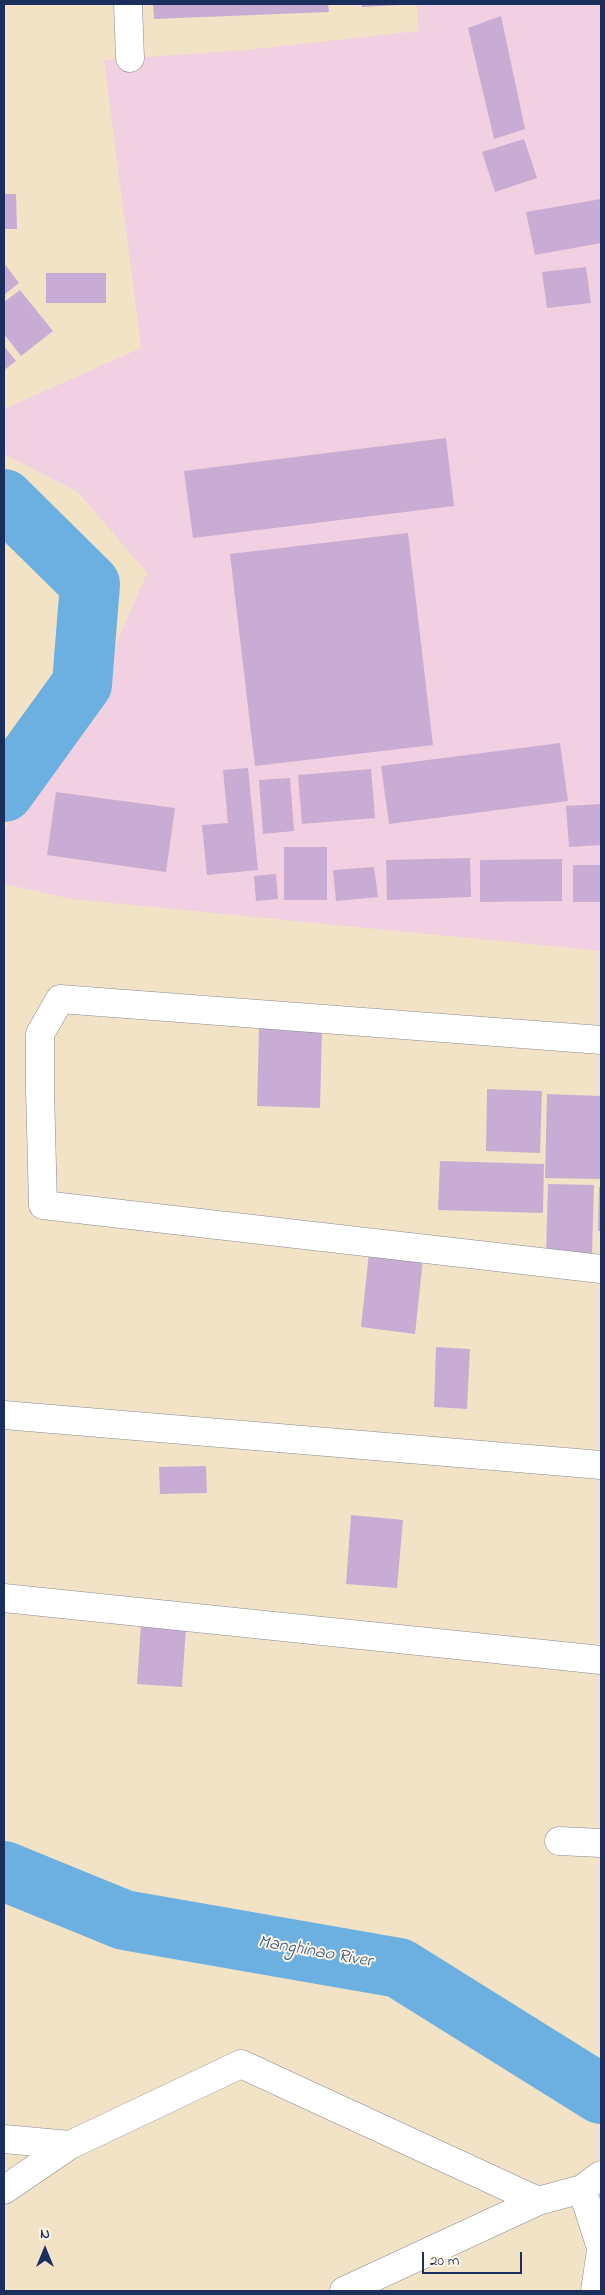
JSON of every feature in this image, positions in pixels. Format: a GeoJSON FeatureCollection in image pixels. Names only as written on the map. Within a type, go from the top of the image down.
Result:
{"type":"FeatureCollection","features":[{"type":"Feature","properties":{"kind":"street"},"geometry":{"type":"LineString","coordinates":[[128,4],[130,58]]}},
{"type":"Feature","properties":{"kind":"street"},"geometry":{"type":"LineString","coordinates":[[601,1040],[60,999],[40,1034],[43,1204],[601,1269]]}},
{"type":"Feature","properties":{"kind":"street"},"geometry":{"type":"LineString","coordinates":[[4,1415],[601,1465]]}},
{"type":"Feature","properties":{"kind":"street"},"geometry":{"type":"LineString","coordinates":[[4,1598],[601,1660]]}},
{"type":"Feature","properties":{"kind":"street"},"geometry":{"type":"LineString","coordinates":[[559,1841],[601,1843]]}},
{"type":"Feature","properties":{"kind":"street"},"geometry":{"type":"LineString","coordinates":[[4,2190],[70,2145],[241,2064],[538,2201]]}},
{"type":"Feature","properties":{"kind":"street"},"geometry":{"type":"LineString","coordinates":[[4,2139],[70,2145]]}},
{"type":"Feature","properties":{"kind":"street"},"geometry":{"type":"LineString","coordinates":[[344,2291],[538,2201],[592,2182],[601,2249],[594,2291]]}},
{"type":"Feature","properties":{"kind":"shaded area"},"geometry":{"type":"Polygon","coordinates":[[[417,4],[601,4],[601,951],[71,899],[4,884],[4,830],[94,695],[147,573],[78,492],[4,454],[4,409],[141,348],[104,60],[246,50],[418,31],[417,4]]]}},
{"type":"Feature","properties":{"kind":"building"},"geometry":{"type":"Polygon","coordinates":[[[153,4],[328,4],[329,12],[154,19],[153,4]]]}},
{"type":"Feature","properties":{"kind":"building"},"geometry":{"type":"Polygon","coordinates":[[[362,4],[399,4],[399,5],[362,7],[362,4]]]}},
{"type":"Feature","properties":{"kind":"building"},"geometry":{"type":"Polygon","coordinates":[[[501,16],[525,129],[494,139],[468,28],[501,16]]]}},
{"type":"Feature","properties":{"kind":"building"},"geometry":{"type":"Polygon","coordinates":[[[524,139],[537,178],[495,192],[482,152],[524,139]]]}},
{"type":"Feature","properties":{"kind":"building"},"geometry":{"type":"Polygon","coordinates":[[[4,194],[16,194],[17,229],[4,229],[4,194]]]}},
{"type":"Feature","properties":{"kind":"building"},"geometry":{"type":"Polygon","coordinates":[[[601,199],[601,243],[535,255],[526,212],[601,199]]]}},
{"type":"Feature","properties":{"kind":"building"},"geometry":{"type":"Polygon","coordinates":[[[4,263],[19,283],[4,295],[4,263]]]}},
{"type":"Feature","properties":{"kind":"building"},"geometry":{"type":"Polygon","coordinates":[[[586,267],[591,303],[547,308],[542,272],[586,267]]]}},
{"type":"Feature","properties":{"kind":"building"},"geometry":{"type":"Polygon","coordinates":[[[46,273],[106,273],[106,303],[46,303],[46,273]]]}},
{"type":"Feature","properties":{"kind":"building"},"geometry":{"type":"Polygon","coordinates":[[[20,290],[53,331],[21,356],[4,334],[4,302],[20,290]]]}},
{"type":"Feature","properties":{"kind":"building"},"geometry":{"type":"Polygon","coordinates":[[[4,346],[16,361],[4,370],[4,346]]]}},
{"type":"Feature","properties":{"kind":"building"},"geometry":{"type":"Polygon","coordinates":[[[446,438],[454,506],[193,538],[184,471],[446,438]]]}},
{"type":"Feature","properties":{"kind":"building"},"geometry":{"type":"Polygon","coordinates":[[[408,533],[433,745],[255,766],[230,554],[408,533]]]}},
{"type":"Feature","properties":{"kind":"building"},"geometry":{"type":"Polygon","coordinates":[[[560,743],[568,801],[389,824],[381,766],[560,743]]]}},
{"type":"Feature","properties":{"kind":"building"},"geometry":{"type":"Polygon","coordinates":[[[248,768],[258,870],[207,875],[202,825],[228,823],[223,770],[248,768]]]}},
{"type":"Feature","properties":{"kind":"building"},"geometry":{"type":"Polygon","coordinates":[[[371,769],[375,818],[302,824],[298,775],[371,769]]]}},
{"type":"Feature","properties":{"kind":"building"},"geometry":{"type":"Polygon","coordinates":[[[290,778],[294,831],[263,834],[259,780],[290,778]]]}},
{"type":"Feature","properties":{"kind":"building"},"geometry":{"type":"Polygon","coordinates":[[[56,792],[175,808],[166,872],[47,855],[56,792]]]}},
{"type":"Feature","properties":{"kind":"building"},"geometry":{"type":"Polygon","coordinates":[[[601,804],[601,845],[569,847],[566,806],[601,804]]]}},
{"type":"Feature","properties":{"kind":"building"},"geometry":{"type":"Polygon","coordinates":[[[284,847],[327,847],[327,900],[284,900],[284,847]]]}},
{"type":"Feature","properties":{"kind":"building"},"geometry":{"type":"Polygon","coordinates":[[[470,858],[471,897],[387,900],[386,860],[470,858]]]}},
{"type":"Feature","properties":{"kind":"building"},"geometry":{"type":"Polygon","coordinates":[[[562,859],[562,901],[480,902],[480,860],[562,859]]]}},
{"type":"Feature","properties":{"kind":"building"},"geometry":{"type":"Polygon","coordinates":[[[573,865],[601,865],[601,902],[573,902],[573,865]]]}},
{"type":"Feature","properties":{"kind":"building"},"geometry":{"type":"Polygon","coordinates":[[[374,867],[378,897],[336,901],[333,870],[374,867]]]}},
{"type":"Feature","properties":{"kind":"building"},"geometry":{"type":"Polygon","coordinates":[[[276,874],[278,899],[256,901],[254,876],[276,874]]]}},
{"type":"Feature","properties":{"kind":"building"},"geometry":{"type":"Polygon","coordinates":[[[259,1028],[322,1030],[320,1108],[257,1106],[259,1028]]]}},
{"type":"Feature","properties":{"kind":"building"},"geometry":{"type":"Polygon","coordinates":[[[487,1089],[542,1091],[540,1153],[486,1151],[487,1089]]]}},
{"type":"Feature","properties":{"kind":"building"},"geometry":{"type":"Polygon","coordinates":[[[547,1094],[601,1096],[601,1179],[545,1178],[547,1094]]]}},
{"type":"Feature","properties":{"kind":"building"},"geometry":{"type":"Polygon","coordinates":[[[440,1161],[544,1164],[543,1213],[438,1210],[440,1161]]]}},
{"type":"Feature","properties":{"kind":"building"},"geometry":{"type":"Polygon","coordinates":[[[548,1184],[594,1185],[592,1255],[546,1253],[548,1184]]]}},
{"type":"Feature","properties":{"kind":"building"},"geometry":{"type":"Polygon","coordinates":[[[599,1187],[601,1187],[601,1231],[598,1231],[599,1187]]]}},
{"type":"Feature","properties":{"kind":"building"},"geometry":{"type":"Polygon","coordinates":[[[369,1253],[423,1259],[415,1334],[361,1327],[369,1253]]]}},
{"type":"Feature","properties":{"kind":"building"},"geometry":{"type":"Polygon","coordinates":[[[436,1347],[470,1349],[467,1409],[434,1407],[436,1347]]]}},
{"type":"Feature","properties":{"kind":"building"},"geometry":{"type":"Polygon","coordinates":[[[206,1466],[207,1493],[160,1494],[159,1467],[206,1466]]]}},
{"type":"Feature","properties":{"kind":"building"},"geometry":{"type":"Polygon","coordinates":[[[351,1515],[403,1520],[397,1588],[346,1584],[351,1515]]]}},
{"type":"Feature","properties":{"kind":"building"},"geometry":{"type":"Polygon","coordinates":[[[141,1624],[186,1627],[182,1687],[137,1684],[141,1624]]]}},
{"type":"Feature","properties":{"kind":"waterway","name":"Manghinao River"},"geometry":{"type":"LineString","coordinates":[[4,499],[90,584],[82,684],[4,792]]}},
{"type":"Feature","properties":{"kind":"waterway","name":"Manghinao River"},"geometry":{"type":"LineString","coordinates":[[4,1871],[124,1920],[399,1968],[601,2094]]}}]}
